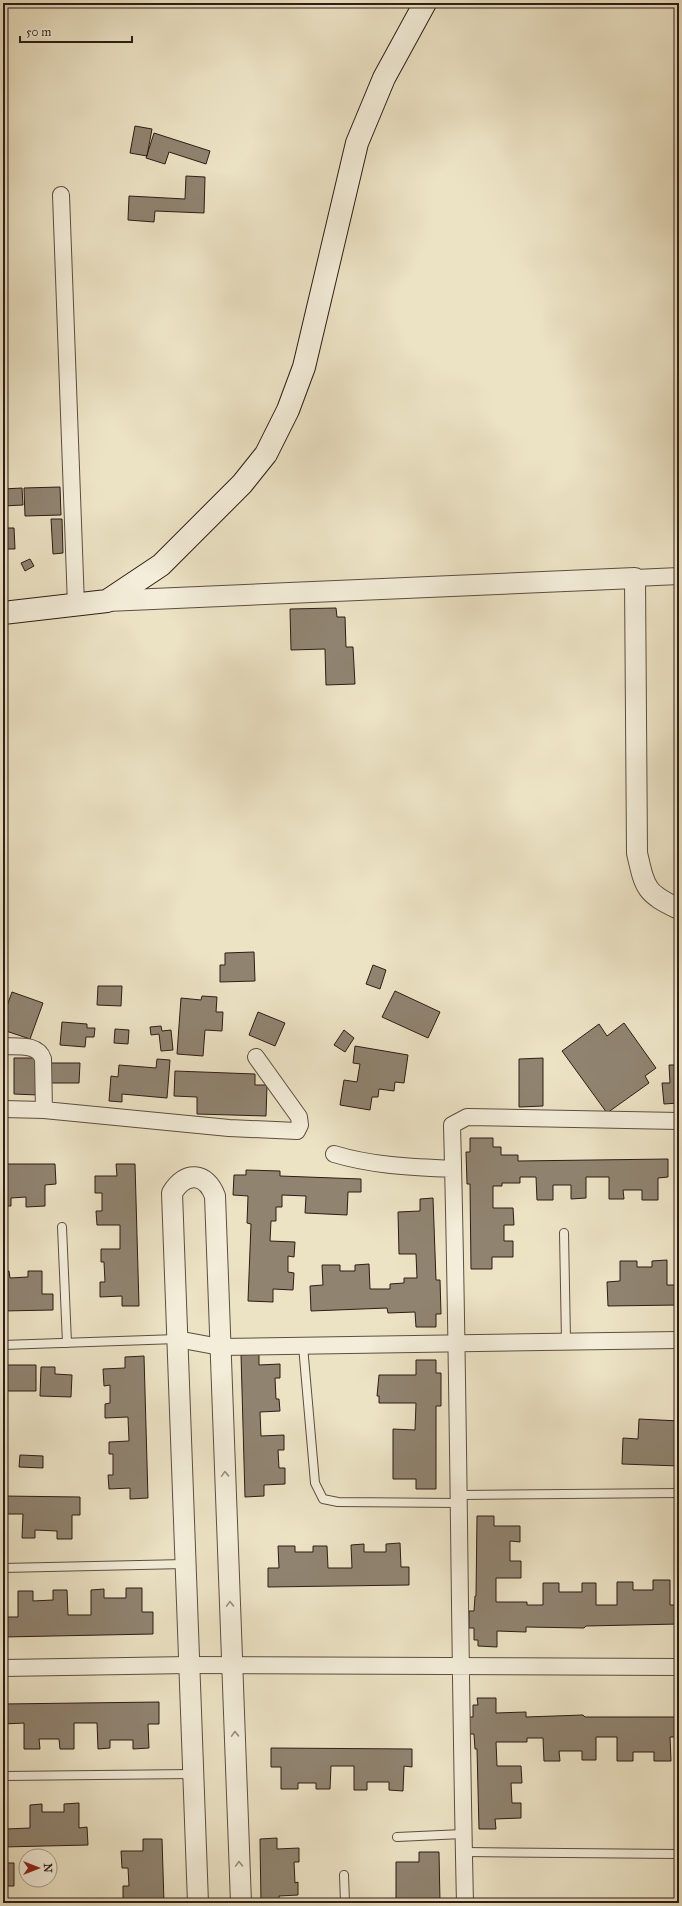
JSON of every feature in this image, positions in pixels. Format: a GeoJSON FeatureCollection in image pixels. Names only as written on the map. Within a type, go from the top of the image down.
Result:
{"type":"FeatureCollection","features":[{"type":"Feature","properties":{"kind":"main road"},"geometry":{"type":"LineString","coordinates":[[3,613],[107,600],[160,565],[242,484],[266,454],[288,410],[304,367],[357,142],[384,78],[425,3]]}},
{"type":"Feature","properties":{"kind":"street"},"geometry":{"type":"LineString","coordinates":[[61,195],[76,605]]}},
{"type":"Feature","properties":{"kind":"street"},"geometry":{"type":"LineString","coordinates":[[107,600],[679,576]]}},
{"type":"Feature","properties":{"kind":"street"},"geometry":{"type":"LineString","coordinates":[[635,578],[637,853],[644,883],[658,899],[679,909]]}},
{"type":"Feature","properties":{"kind":"street"},"geometry":{"type":"LineString","coordinates":[[3,1046],[36,1048],[41,1052],[43,1059],[44,1110]]}},
{"type":"Feature","properties":{"kind":"street"},"geometry":{"type":"LineString","coordinates":[[3,1109],[44,1110],[229,1128],[297,1131],[300,1126],[299,1117],[256,1057]]}},
{"type":"Feature","properties":{"kind":"street"},"geometry":{"type":"LineString","coordinates":[[465,1903],[460,1667],[458,1343],[452,1125],[467,1117],[679,1121]]}},
{"type":"Feature","properties":{"kind":"street"},"geometry":{"type":"LineString","coordinates":[[334,1154],[387,1166],[453,1169]]}},
{"type":"Feature","properties":{"kind":"street"},"geometry":{"type":"LineString","coordinates":[[198,1903],[172,1193],[177,1184],[185,1178],[195,1177],[204,1180],[212,1187],[215,1196],[241,1903]]}},
{"type":"Feature","properties":{"kind":"street"},"geometry":{"type":"LineString","coordinates":[[177,1339],[220,1347],[679,1340]]}},
{"type":"Feature","properties":{"kind":"street"},"geometry":{"type":"LineString","coordinates":[[3,1668],[189,1665],[679,1667]]}},
{"type":"Feature","properties":{"kind":"lane"},"geometry":{"type":"LineString","coordinates":[[62,1227],[67,1343]]}},
{"type":"Feature","properties":{"kind":"lane"},"geometry":{"type":"LineString","coordinates":[[564,1233],[566,1341]]}},
{"type":"Feature","properties":{"kind":"lane"},"geometry":{"type":"LineString","coordinates":[[3,1345],[177,1339]]}},
{"type":"Feature","properties":{"kind":"lane"},"geometry":{"type":"LineString","coordinates":[[302,1346],[315,1484],[323,1499],[338,1502],[679,1493]]}},
{"type":"Feature","properties":{"kind":"lane"},"geometry":{"type":"LineString","coordinates":[[3,1568],[185,1564]]}},
{"type":"Feature","properties":{"kind":"lane"},"geometry":{"type":"LineString","coordinates":[[3,1776],[193,1774]]}},
{"type":"Feature","properties":{"kind":"lane"},"geometry":{"type":"LineString","coordinates":[[397,1837],[463,1834]]}},
{"type":"Feature","properties":{"kind":"lane"},"geometry":{"type":"LineString","coordinates":[[464,1852],[679,1854]]}},
{"type":"Feature","properties":{"kind":"lane"},"geometry":{"type":"LineString","coordinates":[[344,1875],[345,1903]]}},
{"type":"Feature","properties":{"kind":"building"},"geometry":{"type":"Polygon","coordinates":[[[135,126],[152,129],[147,156],[130,153],[135,126]]]}},
{"type":"Feature","properties":{"kind":"building"},"geometry":{"type":"Polygon","coordinates":[[[154,133],[210,151],[206,164],[169,152],[165,164],[146,158],[154,133]]]}},
{"type":"Feature","properties":{"kind":"building"},"geometry":{"type":"Polygon","coordinates":[[[186,176],[205,177],[204,213],[155,211],[154,222],[128,220],[129,196],[185,199],[186,176]]]}},
{"type":"Feature","properties":{"kind":"building"},"geometry":{"type":"Polygon","coordinates":[[[60,487],[61,515],[25,516],[24,488],[60,487]]]}},
{"type":"Feature","properties":{"kind":"building"},"geometry":{"type":"Polygon","coordinates":[[[22,488],[23,505],[3,506],[3,489],[22,488]]]}},
{"type":"Feature","properties":{"kind":"building"},"geometry":{"type":"Polygon","coordinates":[[[51,519],[62,519],[63,553],[53,554],[51,519]]]}},
{"type":"Feature","properties":{"kind":"building"},"geometry":{"type":"Polygon","coordinates":[[[3,528],[14,528],[15,549],[3,549],[3,528]]]}},
{"type":"Feature","properties":{"kind":"building"},"geometry":{"type":"Polygon","coordinates":[[[30,559],[34,566],[25,571],[21,563],[30,559]]]}},
{"type":"Feature","properties":{"kind":"building"},"geometry":{"type":"Polygon","coordinates":[[[336,608],[337,617],[345,617],[346,647],[353,647],[355,684],[326,685],[325,649],[291,650],[290,609],[336,608]]]}},
{"type":"Feature","properties":{"kind":"building"},"geometry":{"type":"Polygon","coordinates":[[[254,952],[255,981],[220,982],[220,965],[225,965],[225,953],[254,952]]]}},
{"type":"Feature","properties":{"kind":"building"},"geometry":{"type":"Polygon","coordinates":[[[373,965],[386,970],[380,989],[366,984],[373,965]]]}},
{"type":"Feature","properties":{"kind":"building"},"geometry":{"type":"Polygon","coordinates":[[[98,986],[122,986],[121,1006],[97,1005],[98,986]]]}},
{"type":"Feature","properties":{"kind":"building"},"geometry":{"type":"Polygon","coordinates":[[[395,991],[440,1012],[428,1038],[382,1017],[395,991]]]}},
{"type":"Feature","properties":{"kind":"building"},"geometry":{"type":"Polygon","coordinates":[[[12,992],[43,1003],[30,1039],[3,1030],[3,1017],[12,992]]]}},
{"type":"Feature","properties":{"kind":"building"},"geometry":{"type":"Polygon","coordinates":[[[202,996],[217,997],[216,1012],[223,1012],[222,1031],[205,1030],[203,1056],[177,1054],[181,998],[201,1000],[202,996]]]}},
{"type":"Feature","properties":{"kind":"building"},"geometry":{"type":"Polygon","coordinates":[[[258,1012],[285,1023],[275,1046],[249,1035],[258,1012]]]}},
{"type":"Feature","properties":{"kind":"building"},"geometry":{"type":"Polygon","coordinates":[[[62,1022],[87,1024],[87,1028],[95,1028],[94,1037],[86,1037],[85,1047],[60,1045],[62,1022]]]}},
{"type":"Feature","properties":{"kind":"building"},"geometry":{"type":"Polygon","coordinates":[[[624,1023],[656,1068],[645,1076],[649,1083],[607,1113],[562,1051],[599,1024],[607,1036],[624,1023]]]}},
{"type":"Feature","properties":{"kind":"building"},"geometry":{"type":"Polygon","coordinates":[[[161,1026],[162,1031],[171,1030],[173,1050],[161,1051],[159,1034],[151,1035],[150,1027],[161,1026]]]}},
{"type":"Feature","properties":{"kind":"building"},"geometry":{"type":"Polygon","coordinates":[[[115,1029],[129,1030],[128,1044],[114,1043],[115,1029]]]}},
{"type":"Feature","properties":{"kind":"building"},"geometry":{"type":"Polygon","coordinates":[[[344,1030],[354,1038],[345,1052],[334,1045],[344,1030]]]}},
{"type":"Feature","properties":{"kind":"building"},"geometry":{"type":"Polygon","coordinates":[[[355,1046],[408,1055],[404,1083],[395,1082],[394,1091],[379,1089],[378,1097],[372,1097],[370,1110],[340,1105],[344,1080],[357,1082],[360,1064],[353,1063],[355,1046]]]}},
{"type":"Feature","properties":{"kind":"building"},"geometry":{"type":"Polygon","coordinates":[[[3,1058],[5,1058],[3,1073],[3,1058]]]}},
{"type":"Feature","properties":{"kind":"building"},"geometry":{"type":"Polygon","coordinates":[[[14,1058],[39,1058],[38,1095],[14,1094],[14,1058]]]}},
{"type":"Feature","properties":{"kind":"building"},"geometry":{"type":"Polygon","coordinates":[[[543,1058],[543,1106],[519,1107],[519,1059],[543,1058]]]}},
{"type":"Feature","properties":{"kind":"building"},"geometry":{"type":"Polygon","coordinates":[[[157,1059],[170,1060],[167,1098],[122,1094],[122,1102],[109,1101],[111,1076],[118,1077],[119,1065],[156,1068],[157,1059]]]}},
{"type":"Feature","properties":{"kind":"building"},"geometry":{"type":"Polygon","coordinates":[[[44,1063],[80,1063],[79,1083],[44,1083],[44,1063]]]}},
{"type":"Feature","properties":{"kind":"building"},"geometry":{"type":"Polygon","coordinates":[[[669,1065],[679,1065],[679,1103],[664,1104],[662,1083],[670,1083],[669,1065]]]}},
{"type":"Feature","properties":{"kind":"building"},"geometry":{"type":"Polygon","coordinates":[[[175,1071],[255,1074],[255,1085],[267,1085],[266,1116],[197,1114],[197,1097],[174,1096],[175,1071]]]}},
{"type":"Feature","properties":{"kind":"building"},"geometry":{"type":"Polygon","coordinates":[[[470,1138],[493,1138],[493,1147],[501,1147],[501,1155],[518,1155],[518,1161],[668,1159],[668,1177],[658,1178],[658,1200],[642,1200],[642,1190],[623,1190],[624,1199],[609,1199],[609,1177],[586,1177],[586,1198],[571,1199],[571,1185],[553,1185],[553,1200],[537,1200],[536,1177],[520,1177],[520,1183],[502,1183],[502,1186],[493,1186],[493,1208],[513,1208],[514,1225],[504,1225],[504,1241],[513,1241],[513,1257],[492,1257],[492,1269],[471,1269],[470,1184],[467,1184],[466,1152],[470,1152],[470,1138]]]}},
{"type":"Feature","properties":{"kind":"building"},"geometry":{"type":"Polygon","coordinates":[[[3,1164],[55,1164],[56,1184],[45,1185],[45,1206],[26,1207],[26,1197],[11,1198],[11,1206],[3,1206],[3,1164]]]}},
{"type":"Feature","properties":{"kind":"building"},"geometry":{"type":"Polygon","coordinates":[[[116,1164],[135,1164],[139,1306],[122,1306],[122,1296],[100,1297],[100,1282],[105,1282],[104,1262],[101,1262],[101,1249],[120,1249],[120,1225],[97,1225],[96,1211],[102,1211],[102,1193],[95,1193],[95,1176],[117,1176],[116,1164]]]}},
{"type":"Feature","properties":{"kind":"building"},"geometry":{"type":"Polygon","coordinates":[[[246,1170],[280,1171],[280,1176],[361,1179],[361,1192],[348,1192],[347,1215],[305,1213],[306,1196],[282,1195],[282,1207],[276,1207],[276,1221],[271,1221],[270,1241],[295,1242],[294,1257],[288,1256],[288,1272],[294,1273],[293,1290],[273,1289],[273,1302],[248,1301],[251,1224],[247,1223],[248,1196],[233,1195],[234,1175],[246,1175],[246,1170]]]}},
{"type":"Feature","properties":{"kind":"building"},"geometry":{"type":"Polygon","coordinates":[[[433,1198],[436,1280],[440,1280],[441,1314],[436,1314],[436,1327],[416,1327],[415,1312],[388,1313],[387,1308],[311,1311],[310,1286],[323,1285],[322,1265],[340,1265],[340,1271],[355,1271],[355,1265],[369,1264],[370,1289],[390,1289],[390,1284],[404,1283],[404,1278],[417,1278],[416,1254],[399,1254],[398,1212],[420,1211],[420,1199],[433,1198]]]}},
{"type":"Feature","properties":{"kind":"building"},"geometry":{"type":"Polygon","coordinates":[[[667,1260],[667,1285],[679,1285],[679,1305],[608,1306],[607,1282],[620,1281],[620,1261],[637,1261],[637,1267],[652,1267],[652,1261],[667,1260]]]}},
{"type":"Feature","properties":{"kind":"building"},"geometry":{"type":"Polygon","coordinates":[[[3,1271],[9,1271],[10,1278],[28,1277],[28,1271],[42,1271],[42,1294],[53,1294],[53,1310],[3,1311],[3,1271]]]}},
{"type":"Feature","properties":{"kind":"building"},"geometry":{"type":"Polygon","coordinates":[[[259,1354],[259,1365],[280,1364],[280,1378],[275,1378],[276,1399],[279,1399],[280,1411],[260,1412],[261,1436],[284,1435],[284,1450],[278,1450],[279,1468],[285,1468],[285,1484],[264,1485],[264,1496],[245,1497],[241,1355],[259,1354]]]}},
{"type":"Feature","properties":{"kind":"building"},"geometry":{"type":"Polygon","coordinates":[[[144,1356],[148,1498],[130,1499],[130,1488],[109,1489],[108,1475],[113,1475],[113,1454],[109,1454],[109,1442],[129,1441],[128,1417],[105,1418],[105,1404],[110,1403],[110,1385],[104,1386],[103,1369],[125,1368],[125,1357],[144,1356]]]}},
{"type":"Feature","properties":{"kind":"building"},"geometry":{"type":"Polygon","coordinates":[[[416,1360],[436,1360],[436,1373],[441,1373],[441,1406],[436,1406],[436,1489],[416,1489],[416,1479],[393,1479],[393,1429],[415,1430],[416,1403],[379,1403],[379,1396],[377,1396],[379,1375],[416,1375],[416,1360]]]}},
{"type":"Feature","properties":{"kind":"building"},"geometry":{"type":"Polygon","coordinates":[[[3,1365],[36,1365],[36,1391],[3,1391],[3,1365]]]}},
{"type":"Feature","properties":{"kind":"building"},"geometry":{"type":"Polygon","coordinates":[[[41,1367],[55,1367],[55,1374],[72,1375],[71,1397],[40,1396],[41,1367]]]}},
{"type":"Feature","properties":{"kind":"building"},"geometry":{"type":"Polygon","coordinates":[[[639,1419],[679,1421],[679,1466],[622,1464],[623,1438],[638,1439],[639,1419]]]}},
{"type":"Feature","properties":{"kind":"building"},"geometry":{"type":"Polygon","coordinates":[[[20,1455],[43,1456],[43,1468],[19,1467],[20,1455]]]}},
{"type":"Feature","properties":{"kind":"building"},"geometry":{"type":"Polygon","coordinates":[[[3,1496],[80,1497],[80,1515],[72,1515],[72,1539],[57,1539],[57,1531],[35,1530],[35,1538],[22,1538],[23,1514],[3,1514],[3,1496]]]}},
{"type":"Feature","properties":{"kind":"building"},"geometry":{"type":"Polygon","coordinates":[[[477,1516],[494,1516],[494,1526],[520,1526],[520,1542],[510,1541],[510,1561],[521,1561],[521,1578],[496,1578],[496,1602],[527,1602],[527,1605],[543,1605],[543,1583],[559,1583],[559,1592],[582,1592],[582,1583],[596,1583],[596,1605],[617,1605],[617,1582],[633,1582],[633,1590],[653,1590],[653,1580],[670,1580],[670,1605],[679,1605],[679,1624],[586,1626],[584,1628],[526,1627],[526,1632],[497,1631],[497,1647],[478,1646],[478,1640],[474,1640],[474,1628],[469,1628],[469,1611],[474,1611],[476,1596],[477,1516]]]}},
{"type":"Feature","properties":{"kind":"building"},"geometry":{"type":"Polygon","coordinates":[[[400,1543],[401,1567],[409,1567],[409,1585],[268,1587],[268,1568],[279,1568],[278,1546],[295,1546],[295,1552],[313,1552],[313,1546],[327,1546],[328,1568],[352,1568],[351,1545],[364,1544],[364,1552],[386,1552],[386,1544],[400,1543]]]}},
{"type":"Feature","properties":{"kind":"building"},"geometry":{"type":"Polygon","coordinates":[[[126,1588],[142,1588],[142,1612],[153,1612],[153,1634],[3,1637],[3,1617],[18,1617],[18,1591],[33,1591],[33,1601],[53,1600],[53,1590],[67,1590],[68,1615],[91,1615],[91,1590],[104,1589],[104,1598],[126,1598],[126,1588]]]}},
{"type":"Feature","properties":{"kind":"building"},"geometry":{"type":"Polygon","coordinates":[[[477,1698],[496,1698],[496,1713],[526,1712],[526,1717],[583,1715],[585,1717],[679,1717],[679,1737],[670,1737],[671,1761],[654,1761],[654,1752],[633,1752],[633,1761],[617,1761],[617,1737],[596,1737],[596,1760],[582,1760],[582,1751],[559,1751],[560,1761],[544,1761],[543,1738],[527,1738],[527,1742],[496,1742],[497,1766],[521,1766],[522,1783],[511,1783],[512,1803],[521,1803],[521,1818],[495,1819],[496,1829],[479,1829],[477,1749],[475,1749],[474,1734],[469,1734],[469,1717],[473,1717],[473,1705],[478,1705],[477,1698]]]}},
{"type":"Feature","properties":{"kind":"building"},"geometry":{"type":"Polygon","coordinates":[[[159,1702],[159,1724],[148,1724],[149,1748],[133,1749],[133,1740],[110,1740],[110,1748],[98,1749],[97,1723],[74,1723],[74,1749],[60,1749],[59,1739],[39,1739],[40,1749],[24,1749],[24,1723],[3,1724],[3,1704],[159,1702]]]}},
{"type":"Feature","properties":{"kind":"building"},"geometry":{"type":"Polygon","coordinates":[[[271,1748],[412,1749],[412,1767],[404,1766],[403,1791],[389,1790],[389,1782],[367,1782],[367,1790],[354,1790],[354,1766],[331,1766],[330,1789],[316,1789],[316,1783],[298,1783],[298,1789],[281,1789],[281,1767],[271,1767],[271,1748]]]}},
{"type":"Feature","properties":{"kind":"building"},"geometry":{"type":"Polygon","coordinates":[[[79,1803],[79,1828],[87,1827],[88,1845],[3,1847],[3,1806],[6,1806],[6,1829],[30,1828],[30,1805],[42,1804],[42,1812],[64,1812],[64,1804],[79,1803]]]}},
{"type":"Feature","properties":{"kind":"building"},"geometry":{"type":"Polygon","coordinates":[[[277,1838],[277,1849],[299,1848],[299,1862],[294,1862],[295,1883],[298,1882],[298,1895],[279,1896],[279,1903],[261,1903],[260,1839],[277,1838]]]}},
{"type":"Feature","properties":{"kind":"building"},"geometry":{"type":"Polygon","coordinates":[[[143,1839],[162,1839],[164,1903],[146,1903],[146,1900],[123,1900],[123,1886],[129,1886],[128,1868],[122,1868],[121,1851],[143,1851],[143,1839]]]}},
{"type":"Feature","properties":{"kind":"building"},"geometry":{"type":"Polygon","coordinates":[[[419,1852],[439,1852],[440,1903],[396,1903],[396,1862],[419,1862],[419,1852]]]}},
{"type":"Feature","properties":{"kind":"building"},"geometry":{"type":"Polygon","coordinates":[[[3,1863],[14,1863],[14,1886],[3,1886],[3,1863]]]}}]}
